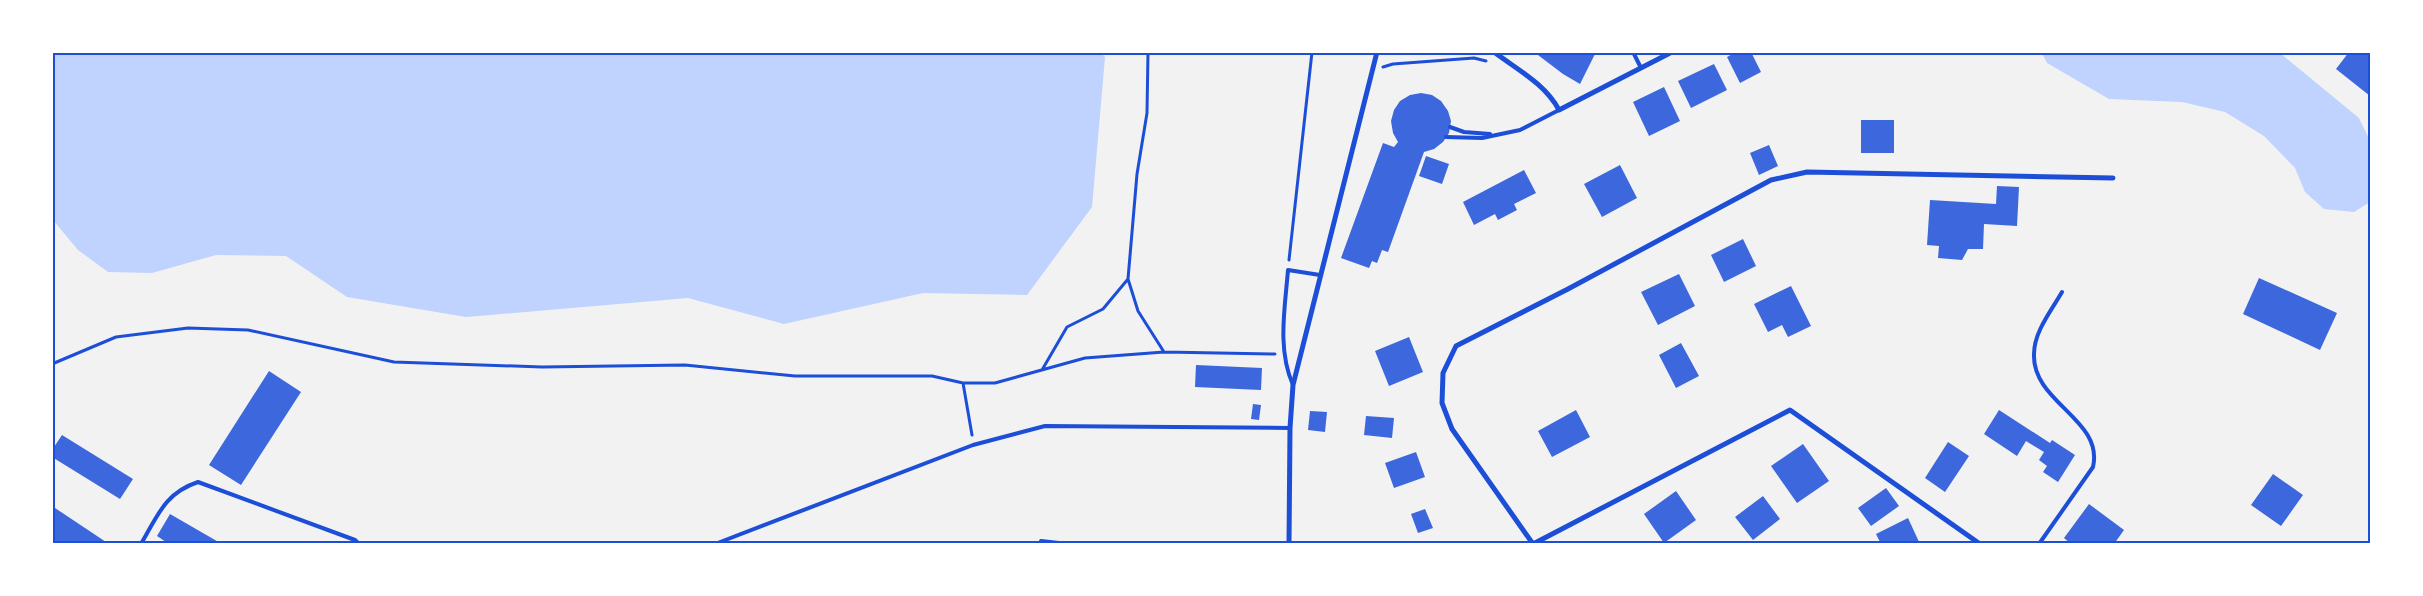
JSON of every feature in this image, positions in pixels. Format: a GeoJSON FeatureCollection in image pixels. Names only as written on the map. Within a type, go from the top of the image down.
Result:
{"type":"FeatureCollection","features":[{"type":"Feature","properties":{"kind":"street"},"geometry":{"type":"LineString","coordinates":[[1289,544],[1290,428],[1293,385],[1378,52]]}},
{"type":"Feature","properties":{"kind":"street"},"geometry":{"type":"LineString","coordinates":[[1494,52],[1543,87],[1559,110],[1672,52]]}},
{"type":"Feature","properties":{"kind":"street"},"geometry":{"type":"LineString","coordinates":[[1980,544],[1790,410],[1533,544],[1452,429],[1442,403],[1443,373],[1456,346],[1568,289],[1771,180],[1806,172],[2113,178]]}},
{"type":"Feature","properties":{"kind":"lane"},"geometry":{"type":"LineString","coordinates":[[1632,52],[1641,68]]}},
{"type":"Feature","properties":{"kind":"lane"},"geometry":{"type":"LineString","coordinates":[[1446,137],[1472,138],[1520,130],[1559,110]]}},
{"type":"Feature","properties":{"kind":"lane"},"geometry":{"type":"LineString","coordinates":[[1450,127],[1464,132],[1500,134]]}},
{"type":"Feature","properties":{"kind":"lane"},"geometry":{"type":"LineString","coordinates":[[1293,385],[1286,369],[1284,354],[1288,270],[1320,275]]}},
{"type":"Feature","properties":{"kind":"lane"},"geometry":{"type":"LineString","coordinates":[[2039,544],[2093,467],[2096,454],[2091,440],[2081,427],[2050,396],[2038,377],[2034,355],[2038,333],[2062,292]]}},
{"type":"Feature","properties":{"kind":"lane"},"geometry":{"type":"LineString","coordinates":[[715,544],[973,445],[1045,426],[1290,428]]}},
{"type":"Feature","properties":{"kind":"lane"},"geometry":{"type":"LineString","coordinates":[[141,544],[165,503],[181,487],[198,482],[355,540],[359,544]]}},
{"type":"Feature","properties":{"kind":"lane"},"geometry":{"type":"LineString","coordinates":[[1041,541],[1068,544]]}},
{"type":"Feature","properties":{"kind":"path"},"geometry":{"type":"LineString","coordinates":[[1148,52],[1147,113],[1137,174],[1128,278],[1138,311],[1164,352]]}},
{"type":"Feature","properties":{"kind":"path"},"geometry":{"type":"LineString","coordinates":[[1288,270],[1312,52]]}},
{"type":"Feature","properties":{"kind":"path"},"geometry":{"type":"LineString","coordinates":[[1383,67],[1393,64],[1474,58],[1492,64]]}},
{"type":"Feature","properties":{"kind":"path"},"geometry":{"type":"LineString","coordinates":[[1042,370],[1067,327],[1103,309],[1128,278]]}},
{"type":"Feature","properties":{"kind":"path"},"geometry":{"type":"LineString","coordinates":[[52,364],[116,337],[188,328],[248,330],[394,362],[542,366],[685,365],[795,376],[932,376],[963,383],[995,383],[1085,358],[1164,352],[1284,354]]}},
{"type":"Feature","properties":{"kind":"path"},"geometry":{"type":"LineString","coordinates":[[963,383],[973,445]]}},
{"type":"Feature","properties":{"kind":"water"},"geometry":{"type":"Polygon","coordinates":[[[53,53],[1101,53],[1105,57],[1092,207],[1027,295],[923,293],[784,324],[688,298],[466,317],[347,297],[286,256],[216,255],[152,273],[108,272],[78,250],[53,220],[53,53]]]}},
{"type":"Feature","properties":{"kind":"water"},"geometry":{"type":"Polygon","coordinates":[[[2042,53],[2280,53],[2359,118],[2370,141],[2370,202],[2354,212],[2324,209],[2305,192],[2295,168],[2264,136],[2225,112],[2182,102],[2109,99],[2047,63],[2042,53]]]}},
{"type":"Feature","properties":{"kind":"building"},"geometry":{"type":"Polygon","coordinates":[[[1534,52],[1596,52],[1580,84],[1534,52]]]}},
{"type":"Feature","properties":{"kind":"building"},"geometry":{"type":"Polygon","coordinates":[[[1736,52],[1751,52],[1761,72],[1740,83],[1727,57],[1736,52]]]}},
{"type":"Feature","properties":{"kind":"building"},"geometry":{"type":"Polygon","coordinates":[[[2349,52],[2370,52],[2370,96],[2336,69],[2349,52]]]}},
{"type":"Feature","properties":{"kind":"building"},"geometry":{"type":"Polygon","coordinates":[[[1714,64],[1727,90],[1691,108],[1678,81],[1714,64]]]}},
{"type":"Feature","properties":{"kind":"building"},"geometry":{"type":"Polygon","coordinates":[[[1664,87],[1680,121],[1649,136],[1633,102],[1664,87]]]}},
{"type":"Feature","properties":{"kind":"building"},"geometry":{"type":"Polygon","coordinates":[[[1421,93],[1432,95],[1441,101],[1448,111],[1451,121],[1449,133],[1443,142],[1434,149],[1424,152],[1388,252],[1382,250],[1377,263],[1372,261],[1369,268],[1341,258],[1383,143],[1394,147],[1398,142],[1393,133],[1391,121],[1394,110],[1400,101],[1410,95],[1421,93]]]}},
{"type":"Feature","properties":{"kind":"building"},"geometry":{"type":"Polygon","coordinates":[[[1861,120],[1894,120],[1894,153],[1861,153],[1861,120]]]}},
{"type":"Feature","properties":{"kind":"building"},"geometry":{"type":"Polygon","coordinates":[[[1769,145],[1778,166],[1759,175],[1750,153],[1769,145]]]}},
{"type":"Feature","properties":{"kind":"building"},"geometry":{"type":"Polygon","coordinates":[[[1426,156],[1449,164],[1442,184],[1419,176],[1426,156]]]}},
{"type":"Feature","properties":{"kind":"building"},"geometry":{"type":"Polygon","coordinates":[[[1620,165],[1637,198],[1602,217],[1584,184],[1620,165]]]}},
{"type":"Feature","properties":{"kind":"building"},"geometry":{"type":"Polygon","coordinates":[[[1524,170],[1536,193],[1514,204],[1517,210],[1498,220],[1495,214],[1474,225],[1463,202],[1524,170]]]}},
{"type":"Feature","properties":{"kind":"building"},"geometry":{"type":"Polygon","coordinates":[[[1997,186],[2019,187],[2017,226],[1984,224],[1983,249],[1968,249],[1962,260],[1938,258],[1939,246],[1927,245],[1930,200],[1996,204],[1997,186]]]}},
{"type":"Feature","properties":{"kind":"building"},"geometry":{"type":"Polygon","coordinates":[[[1743,239],[1756,266],[1724,282],[1711,255],[1743,239]]]}},
{"type":"Feature","properties":{"kind":"building"},"geometry":{"type":"Polygon","coordinates":[[[1679,274],[1695,306],[1658,325],[1641,292],[1679,274]]]}},
{"type":"Feature","properties":{"kind":"building"},"geometry":{"type":"Polygon","coordinates":[[[2259,278],[2337,313],[2320,350],[2243,314],[2259,278]]]}},
{"type":"Feature","properties":{"kind":"building"},"geometry":{"type":"Polygon","coordinates":[[[1791,286],[1811,326],[1788,337],[1782,325],[1768,332],[1754,304],[1791,286]]]}},
{"type":"Feature","properties":{"kind":"building"},"geometry":{"type":"Polygon","coordinates":[[[1409,337],[1423,372],[1389,386],[1375,351],[1409,337]]]}},
{"type":"Feature","properties":{"kind":"building"},"geometry":{"type":"Polygon","coordinates":[[[1681,343],[1699,376],[1676,388],[1659,355],[1681,343]]]}},
{"type":"Feature","properties":{"kind":"building"},"geometry":{"type":"Polygon","coordinates":[[[1196,365],[1262,368],[1261,390],[1195,387],[1196,365]]]}},
{"type":"Feature","properties":{"kind":"building"},"geometry":{"type":"Polygon","coordinates":[[[269,371],[301,392],[241,485],[209,465],[269,371]]]}},
{"type":"Feature","properties":{"kind":"building"},"geometry":{"type":"Polygon","coordinates":[[[1253,404],[1261,405],[1259,420],[1251,419],[1253,404]]]}},
{"type":"Feature","properties":{"kind":"building"},"geometry":{"type":"Polygon","coordinates":[[[1576,410],[1590,437],[1552,457],[1538,431],[1576,410]]]}},
{"type":"Feature","properties":{"kind":"building"},"geometry":{"type":"Polygon","coordinates":[[[1999,410],[2050,443],[2052,440],[2075,455],[2058,482],[2043,472],[2047,466],[2039,460],[2044,452],[2026,441],[2017,456],[1984,434],[1999,410]]]}},
{"type":"Feature","properties":{"kind":"building"},"geometry":{"type":"Polygon","coordinates":[[[1310,411],[1327,412],[1325,432],[1308,430],[1310,411]]]}},
{"type":"Feature","properties":{"kind":"building"},"geometry":{"type":"Polygon","coordinates":[[[1366,416],[1394,418],[1392,438],[1364,435],[1366,416]]]}},
{"type":"Feature","properties":{"kind":"building"},"geometry":{"type":"Polygon","coordinates":[[[62,435],[133,479],[120,499],[52,457],[52,450],[62,435]]]}},
{"type":"Feature","properties":{"kind":"building"},"geometry":{"type":"Polygon","coordinates":[[[1948,442],[1969,456],[1945,492],[1925,478],[1948,442]]]}},
{"type":"Feature","properties":{"kind":"building"},"geometry":{"type":"Polygon","coordinates":[[[1803,444],[1829,481],[1797,503],[1771,466],[1803,444]]]}},
{"type":"Feature","properties":{"kind":"building"},"geometry":{"type":"Polygon","coordinates":[[[1416,452],[1425,477],[1394,488],[1385,463],[1416,452]]]}},
{"type":"Feature","properties":{"kind":"building"},"geometry":{"type":"Polygon","coordinates":[[[2273,474],[2303,495],[2281,526],[2251,505],[2273,474]]]}},
{"type":"Feature","properties":{"kind":"building"},"geometry":{"type":"Polygon","coordinates":[[[1886,488],[1899,506],[1871,526],[1858,508],[1886,488]]]}},
{"type":"Feature","properties":{"kind":"building"},"geometry":{"type":"Polygon","coordinates":[[[1676,491],[1696,520],[1664,543],[1644,514],[1676,491]]]}},
{"type":"Feature","properties":{"kind":"building"},"geometry":{"type":"Polygon","coordinates":[[[1763,496],[1780,519],[1753,540],[1735,517],[1763,496]]]}},
{"type":"Feature","properties":{"kind":"building"},"geometry":{"type":"Polygon","coordinates":[[[2089,504],[2124,530],[2114,544],[2071,544],[2064,538],[2089,504]]]}},
{"type":"Feature","properties":{"kind":"building"},"geometry":{"type":"Polygon","coordinates":[[[52,506],[109,544],[52,544],[52,506]]]}},
{"type":"Feature","properties":{"kind":"building"},"geometry":{"type":"Polygon","coordinates":[[[1425,509],[1433,528],[1418,533],[1411,514],[1425,509]]]}},
{"type":"Feature","properties":{"kind":"building"},"geometry":{"type":"Polygon","coordinates":[[[170,514],[222,544],[169,544],[157,536],[170,514]]]}},
{"type":"Feature","properties":{"kind":"building"},"geometry":{"type":"Polygon","coordinates":[[[1908,518],[1920,544],[1881,544],[1876,534],[1908,518]]]}}]}
